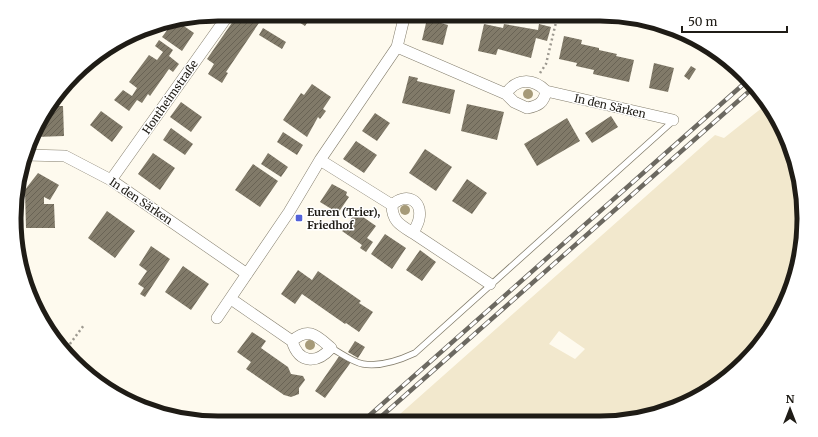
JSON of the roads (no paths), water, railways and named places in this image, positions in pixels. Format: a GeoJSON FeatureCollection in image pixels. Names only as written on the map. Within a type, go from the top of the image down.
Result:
{"type":"FeatureCollection","features":[{"type":"Feature","properties":{"kind":"street","name":"Hontheimstraße"},"geometry":{"type":"LineString","coordinates":[[111,180],[224,21]]}},
{"type":"Feature","properties":{"kind":"street"},"geometry":{"type":"LineString","coordinates":[[217,318],[289,212],[320,160],[397,47],[403,21]]}},
{"type":"Feature","properties":{"kind":"street"},"geometry":{"type":"LineString","coordinates":[[397,47],[506,94],[514,102],[527,108],[540,104],[545,100],[546,91]]}},
{"type":"Feature","properties":{"kind":"street","name":"In den Särken"},"geometry":{"type":"LineString","coordinates":[[506,94],[510,88],[521,82],[534,83],[540,85],[546,91],[673,120]]}},
{"type":"Feature","properties":{"kind":"street","name":"In den Särken"},"geometry":{"type":"LineString","coordinates":[[31,155],[65,156],[111,180],[247,274]]}},
{"type":"Feature","properties":{"kind":"street"},"geometry":{"type":"LineString","coordinates":[[320,160],[392,205]]}},
{"type":"Feature","properties":{"kind":"street"},"geometry":{"type":"LineString","coordinates":[[392,205],[404,197],[412,200],[418,205],[419,218],[413,233]]}},
{"type":"Feature","properties":{"kind":"street"},"geometry":{"type":"LineString","coordinates":[[392,205],[393,217],[398,224],[490,284]]}},
{"type":"Feature","properties":{"kind":"street"},"geometry":{"type":"LineString","coordinates":[[231,299],[292,341],[294,349],[303,357],[313,360],[324,356],[332,348],[317,336],[308,332],[299,335],[292,341]]}},
{"type":"Feature","properties":{"kind":"lane"},"geometry":{"type":"LineString","coordinates":[[332,348],[362,364],[379,364],[399,360],[415,352],[673,120]]}},
{"type":"Feature","properties":{"kind":"railway"},"geometry":{"type":"LineString","coordinates":[[369,416],[744,84]]}},
{"type":"Feature","properties":{"kind":"railway"},"geometry":{"type":"LineString","coordinates":[[382,416],[750,91]]}},
{"type":"Feature","properties":{"kind":"place","name":"Euren (Trier), Friedhof"},"geometry":{"type":"Point","coordinates":[299,218]}}]}
